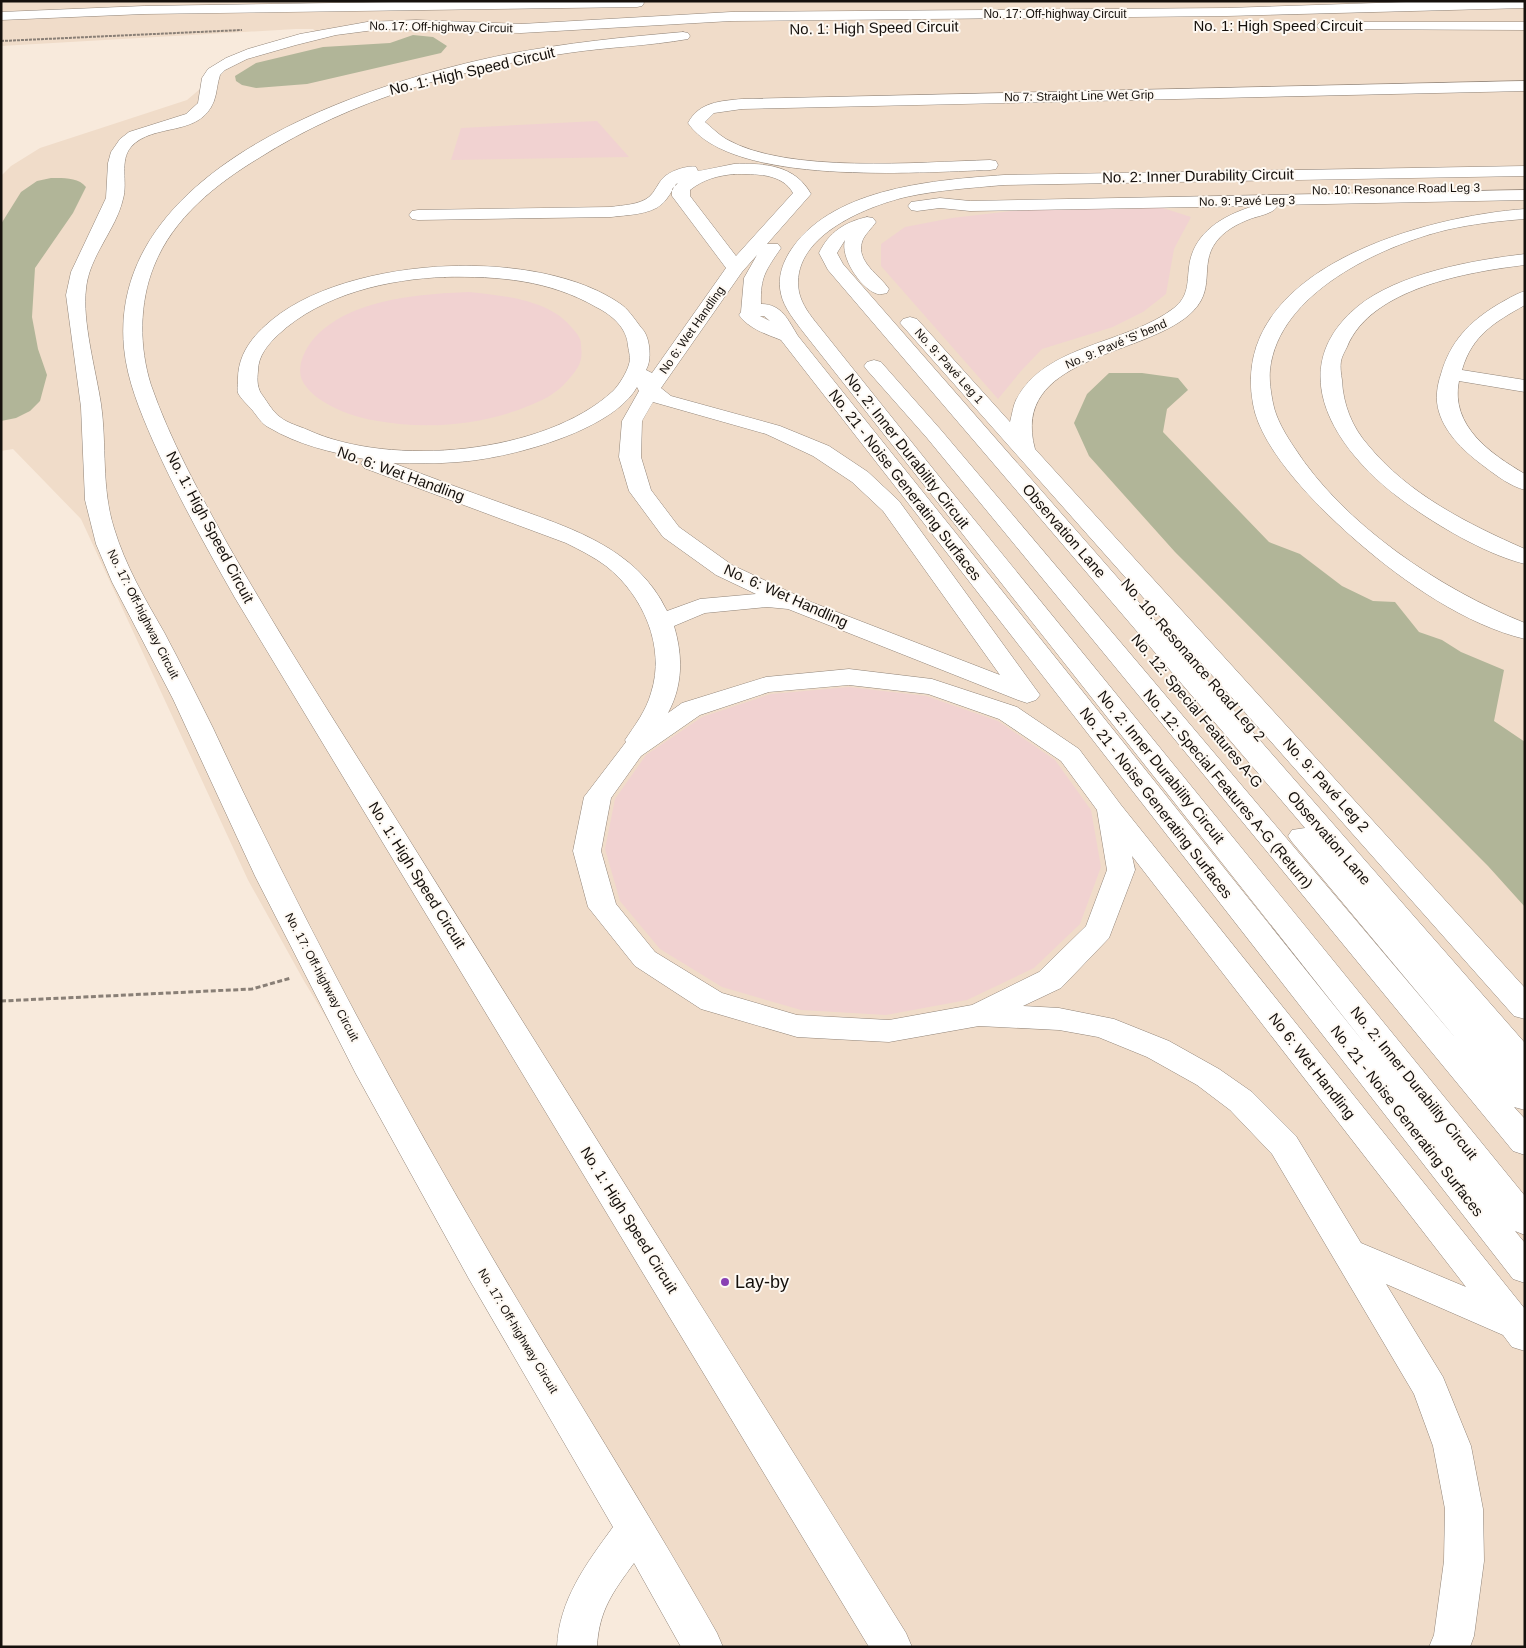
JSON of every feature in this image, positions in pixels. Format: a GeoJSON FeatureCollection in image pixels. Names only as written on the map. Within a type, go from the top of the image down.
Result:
{"type":"FeatureCollection","features":[{"type":"Feature","properties":{"kind":"street"},"geometry":{"type":"LineString","coordinates":[[772,2],[790,1]]}},
{"type":"Feature","properties":{"kind":"street"},"geometry":{"type":"LineString","coordinates":[[1,16],[144,10],[648,3]]}},
{"type":"Feature","properties":{"kind":"street","name":"No. 17: Off-highway Circuit"},"geometry":{"type":"LineString","coordinates":[[703,1647],[480,1268],[396,1117],[242,823],[172,670],[114,559],[102,530],[95,498],[92,467],[92,415],[74,293],[83,263],[102,232],[114,201],[118,185],[116,172],[119,152],[124,144],[134,136],[176,123],[199,112],[206,104],[209,77],[215,70],[234,59],[337,30],[365,26],[436,25],[510,29],[644,20],[755,16],[1239,12],[1382,6],[1525,4]]}},
{"type":"Feature","properties":{"kind":"street","name":"No. 1: High Speed Circuit"},"geometry":{"type":"LineString","coordinates":[[892,1647],[541,1080],[245,595],[202,519],[180,477],[139,378],[133,353],[132,331],[136,292],[141,275],[149,255],[160,237],[187,204],[203,188],[272,141],[319,117],[382,92],[460,70],[538,54],[661,37],[820,28],[927,26],[1525,26]]}},
{"type":"Feature","properties":{"kind":"street","name":"No 7: Straight Line Wet Grip"},"geometry":{"type":"LineString","coordinates":[[744,152],[701,129],[696,123],[701,114],[709,108],[742,104],[1525,86]]}},
{"type":"Feature","properties":{"kind":"street"},"geometry":{"type":"LineString","coordinates":[[418,215],[611,212],[638,208],[656,200],[670,180],[680,174],[744,152],[795,164],[864,167],[1203,161],[1250,162],[1525,155]]}},
{"type":"Feature","properties":{"kind":"street"},"geometry":{"type":"LineString","coordinates":[[710,165],[759,163],[847,179],[878,182],[909,182],[983,172],[1145,169],[1232,170],[1281,175]]}},
{"type":"Feature","properties":{"kind":"street"},"geometry":{"type":"LineString","coordinates":[[864,167],[856,170],[857,174],[878,182]]}},
{"type":"Feature","properties":{"kind":"street","name":"No 6: Wet Handling"},"geometry":{"type":"LineString","coordinates":[[649,391],[736,268],[802,194],[800,186],[783,175],[769,171],[736,169],[710,172],[688,183],[681,190],[681,196],[685,201]]}},
{"type":"Feature","properties":{"kind":"street","name":"No. 2: Inner Durability Circuit"},"geometry":{"type":"LineString","coordinates":[[1525,171],[1004,180],[939,187],[890,197],[851,210],[806,240],[797,252],[789,278],[790,292],[794,303],[811,329],[934,486],[1525,1221]]}},
{"type":"Feature","properties":{"kind":"street","name":"No. 21 - Noise Generating Surfaces"},"geometry":{"type":"LineString","coordinates":[[909,182],[847,200],[788,229],[758,265],[751,279],[751,312],[764,309],[780,320],[788,336],[1525,1269]]}},
{"type":"Feature","properties":{"kind":"street","name":"No. 10: Resonance Road Leg 3"},"geometry":{"type":"LineString","coordinates":[[969,202],[1525,189]]}},
{"type":"Feature","properties":{"kind":"street","name":"Observation Lane"},"geometry":{"type":"LineString","coordinates":[[1525,189],[940,202],[893,211],[845,231],[833,241],[828,253],[835,266],[1525,1064]]}},
{"type":"Feature","properties":{"kind":"street","name":"No. 9: Pavé Leg 3"},"geometry":{"type":"LineString","coordinates":[[969,202],[1294,200],[1525,195]]}},
{"type":"Feature","properties":{"kind":"street","name":"No. 9: Pavé 'S' bend"},"geometry":{"type":"LineString","coordinates":[[1025,452],[1020,426],[1023,410],[1032,390],[1051,373],[1074,359],[1168,324],[1194,299],[1199,285],[1198,268],[1200,252],[1207,239],[1221,226],[1237,218],[1294,200]]}},
{"type":"Feature","properties":{"kind":"street"},"geometry":{"type":"LineString","coordinates":[[649,204],[685,201],[736,268]]}},
{"type":"Feature","properties":{"kind":"street","name":"Observation Lane"},"geometry":{"type":"LineString","coordinates":[[940,202],[969,202]]}},
{"type":"Feature","properties":{"kind":"street"},"geometry":{"type":"LineString","coordinates":[[1525,214],[1490,217],[1434,228],[1397,240],[1338,268],[1298,298],[1280,320],[1266,346],[1262,359],[1261,381],[1263,404],[1278,438],[1297,469],[1326,502],[1385,553],[1427,583],[1466,606],[1525,632]]}},
{"type":"Feature","properties":{"kind":"street"},"geometry":{"type":"LineString","coordinates":[[867,222],[854,240],[851,249],[867,281]]}},
{"type":"Feature","properties":{"kind":"street"},"geometry":{"type":"LineString","coordinates":[[1525,259],[1454,271],[1402,288],[1379,302],[1350,325],[1336,343],[1331,359],[1329,382],[1338,415],[1349,434],[1381,472],[1422,503],[1453,522],[1525,558]]}},
{"type":"Feature","properties":{"kind":"street","name":"No 6: Wet Handling"},"geometry":{"type":"LineString","coordinates":[[481,271],[535,277],[582,290],[616,310],[637,335],[640,363],[623,392],[588,419],[530,443],[450,456],[386,457],[321,444],[273,422],[248,392],[249,359],[272,328],[314,301],[369,282],[425,273],[481,271]]}},
{"type":"Feature","properties":{"kind":"street","name":"No. 9: Pavé Leg 1"},"geometry":{"type":"LineString","coordinates":[[867,281],[896,307],[1025,452]]}},
{"type":"Feature","properties":{"kind":"street","name":"No. 10: Resonance Road Leg 2"},"geometry":{"type":"LineString","coordinates":[[867,281],[1525,1038]]}},
{"type":"Feature","properties":{"kind":"street"},"geometry":{"type":"LineString","coordinates":[[1525,297],[1472,332],[1461,346],[1451,374],[1446,398],[1450,417],[1478,452],[1499,468],[1525,483]]}},
{"type":"Feature","properties":{"kind":"street"},"geometry":{"type":"LineString","coordinates":[[640,363],[649,391],[664,400],[773,430],[821,451],[860,477],[891,506],[1070,755]]}},
{"type":"Feature","properties":{"kind":"street","name":"No. 12: Special Features A-G (Return)"},"geometry":{"type":"LineString","coordinates":[[920,363],[874,366],[934,434],[1236,799],[1525,1142]]}},
{"type":"Feature","properties":{"kind":"street","name":"No. 12: Special Features A-G"},"geometry":{"type":"LineString","coordinates":[[920,363],[918,382],[922,392],[941,416],[1125,626],[1525,1098]]}},
{"type":"Feature","properties":{"kind":"street"},"geometry":{"type":"LineString","coordinates":[[1451,374],[1525,386]]}},
{"type":"Feature","properties":{"kind":"street","name":"No. 6: Wet Handling"},"geometry":{"type":"LineString","coordinates":[[649,391],[632,421],[630,457],[640,491],[671,532],[724,570],[803,607],[1026,694]]}},
{"type":"Feature","properties":{"kind":"street","name":"No. 6: Wet Handling"},"geometry":{"type":"LineString","coordinates":[[321,444],[564,534],[601,552],[626,572],[647,598],[661,623],[668,651],[666,684],[658,711],[632,750]]}},
{"type":"Feature","properties":{"kind":"street","name":"No. 9: Pavé Leg 2"},"geometry":{"type":"LineString","coordinates":[[1025,452],[1525,1008]]}},
{"type":"Feature","properties":{"kind":"street"},"geometry":{"type":"LineString","coordinates":[[661,623],[700,606],[767,600],[803,607]]}},
{"type":"Feature","properties":{"kind":"street","name":"No 6: Wet Handling"},"geometry":{"type":"LineString","coordinates":[[1110,809],[1121,870],[1099,931],[1050,980],[978,1014],[890,1031],[797,1026],[712,1001],[645,959],[602,907],[587,851],[598,797],[632,750],[691,710],[766,684],[849,677],[932,687],[1008,713],[1070,755],[1110,809],[1520,1329]]}},
{"type":"Feature","properties":{"kind":"street","name":"No 6: Wet Handling"},"geometry":{"type":"LineString","coordinates":[[978,1014],[1059,1019],[1103,1027],[1158,1049],[1208,1076],[1241,1100],[1284,1145],[1430,1388],[1452,1446],[1464,1509],[1464,1561],[1454,1636],[1449,1647]]}},
{"type":"Feature","properties":{"kind":"street","name":"No 6: Wet Handling"},"geometry":{"type":"LineString","coordinates":[[1349,1253],[1520,1329]]}},
{"type":"Feature","properties":{"kind":"street"},"geometry":{"type":"LineString","coordinates":[[578,1647],[578,1626],[595,1584],[635,1529]]}},
{"type":"Feature","properties":{"kind":"path"},"geometry":{"type":"LineString","coordinates":[[1,41],[244,30]]}},
{"type":"Feature","properties":{"kind":"path"},"geometry":{"type":"LineString","coordinates":[[1,1001],[252,989],[318,970]]}},
{"type":"Feature","properties":{"kind":"shaded area"},"geometry":{"type":"Polygon","coordinates":[[[1,1],[1525,1],[1525,1647],[706,1647],[304,981],[248,880],[81,519],[13,449],[1,451],[1,176],[11,166],[40,148],[187,100],[200,89],[216,67],[315,31],[313,29],[296,29],[1,46],[1,1]]]}},
{"type":"Feature","properties":{"kind":"shaded area"},"geometry":{"type":"Polygon","coordinates":[[[413,35],[433,37],[447,46],[441,53],[307,84],[256,88],[242,85],[236,81],[235,76],[256,63],[323,47],[390,43],[413,35]]]}},
{"type":"Feature","properties":{"kind":"shaded area"},"geometry":{"type":"Polygon","coordinates":[[[597,121],[629,157],[451,160],[461,128],[597,121]]]}},
{"type":"Feature","properties":{"kind":"shaded area"},"geometry":{"type":"Polygon","coordinates":[[[51,178],[79,181],[86,187],[73,213],[35,268],[32,317],[38,349],[47,375],[40,401],[30,411],[16,418],[1,421],[1,224],[21,192],[37,181],[51,178]]]}},
{"type":"Feature","properties":{"kind":"shaded area"},"geometry":{"type":"Polygon","coordinates":[[[1163,208],[1191,217],[1174,249],[1166,294],[1143,312],[1113,327],[1042,349],[998,399],[881,266],[881,244],[905,227],[952,218],[1029,209],[1163,208]]]}},
{"type":"Feature","properties":{"kind":"shaded area"},"geometry":{"type":"Polygon","coordinates":[[[469,292],[526,301],[552,311],[563,319],[579,337],[582,351],[578,367],[567,382],[553,394],[542,400],[502,415],[459,424],[415,425],[372,420],[332,407],[314,395],[302,380],[300,366],[309,345],[323,330],[341,318],[382,302],[427,295],[469,292]]]}},
{"type":"Feature","properties":{"kind":"shaded area"},"geometry":{"type":"Polygon","coordinates":[[[1109,373],[1142,373],[1178,378],[1188,390],[1167,409],[1163,432],[1269,542],[1300,554],[1342,586],[1373,601],[1395,602],[1419,632],[1442,640],[1461,652],[1504,670],[1494,721],[1525,742],[1525,907],[1488,866],[1175,552],[1089,456],[1074,423],[1087,394],[1109,373]]]}},
{"type":"Feature","properties":{"kind":"shaded area"},"geometry":{"type":"Polygon","coordinates":[[[849,687],[926,696],[998,721],[1055,760],[1091,810],[1101,867],[1080,924],[1034,968],[967,1000],[886,1015],[801,1010],[722,987],[660,949],[620,901],[605,849],[615,799],[646,755],[702,717],[771,694],[849,687]]]}},
{"type":"Feature","properties":{"kind":"place","name":"Lay-by"},"geometry":{"type":"Point","coordinates":[725,1282]}}]}
